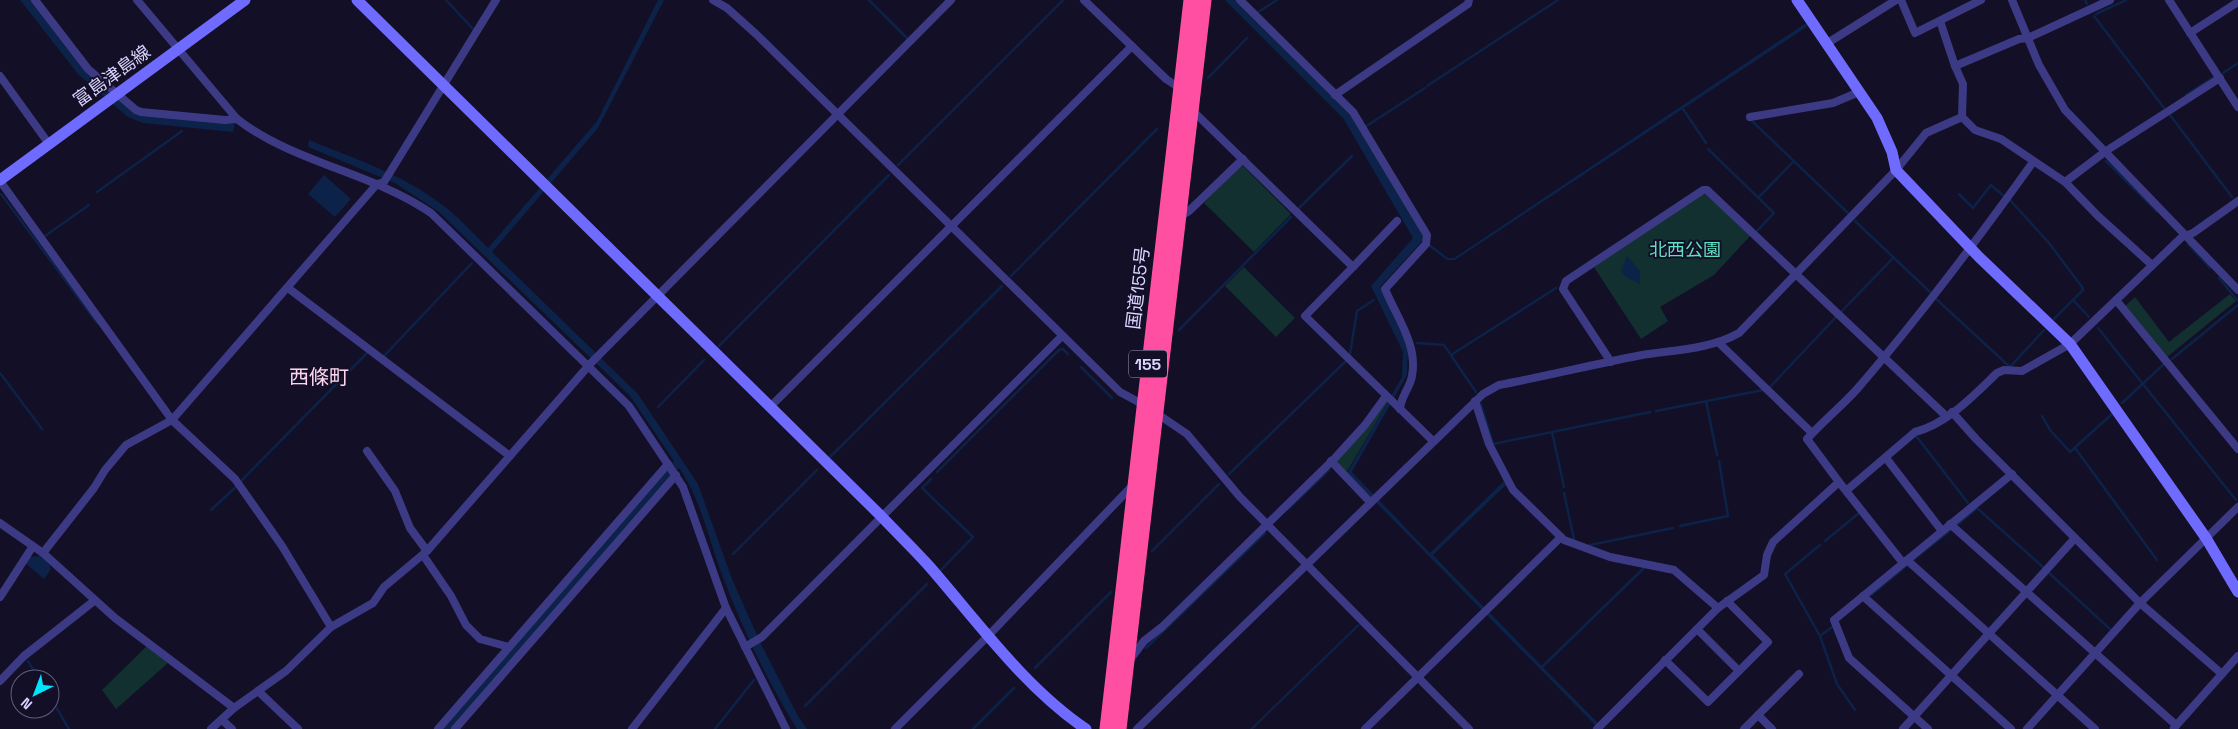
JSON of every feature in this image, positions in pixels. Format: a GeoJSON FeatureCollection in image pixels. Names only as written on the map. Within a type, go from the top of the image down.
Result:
{"type":"FeatureCollection","features":[{"type":"Feature","properties":{"kind":"highway","name":"国道155号"},"geometry":{"type":"LineString","coordinates":[[1107,729],[1191,0]]}},
{"type":"Feature","properties":{"kind":"highway","name":"国道155号"},"geometry":{"type":"LineString","coordinates":[[1119,729],[1204,0]]}},
{"type":"Feature","properties":{"kind":"street"},"geometry":{"type":"LineString","coordinates":[[35,0],[88,69],[141,112],[225,120],[237,119]]}},
{"type":"Feature","properties":{"kind":"street"},"geometry":{"type":"LineString","coordinates":[[137,0],[237,119],[256,134],[380,183],[431,213],[629,406],[683,487],[726,608],[748,646],[786,729]]}},
{"type":"Feature","properties":{"kind":"street","name":"富島津島線"},"geometry":{"type":"LineString","coordinates":[[0,180],[245,0]]}},
{"type":"Feature","properties":{"kind":"street"},"geometry":{"type":"LineString","coordinates":[[357,0],[881,516],[928,565],[988,636],[1048,698],[1086,729]]}},
{"type":"Feature","properties":{"kind":"street"},"geometry":{"type":"LineString","coordinates":[[43,553],[126,445],[172,420],[392,171],[496,0]]}},
{"type":"Feature","properties":{"kind":"street"},"geometry":{"type":"LineString","coordinates":[[713,0],[727,8],[756,34],[1120,392],[1143,404],[1187,434],[1240,497],[1469,729]]}},
{"type":"Feature","properties":{"kind":"street"},"geometry":{"type":"LineString","coordinates":[[211,729],[234,708],[286,671],[331,627],[373,603],[384,587],[425,553],[589,365],[951,0]]}},
{"type":"Feature","properties":{"kind":"street"},"geometry":{"type":"LineString","coordinates":[[1084,0],[1180,89]]}},
{"type":"Feature","properties":{"kind":"street"},"geometry":{"type":"LineString","coordinates":[[1125,668],[1144,641],[1162,627],[1331,461],[1365,425],[1392,402],[1401,400],[1412,381],[1414,351],[1385,289],[1419,249],[1426,244],[1428,235],[1353,112],[1240,0]]}},
{"type":"Feature","properties":{"kind":"street"},"geometry":{"type":"LineString","coordinates":[[1336,95],[1468,4],[1469,0]]}},
{"type":"Feature","properties":{"kind":"street"},"geometry":{"type":"LineString","coordinates":[[1797,0],[1877,118],[1892,152],[1896,170],[1970,248],[2070,344],[2206,538],[2238,592]]}},
{"type":"Feature","properties":{"kind":"street"},"geometry":{"type":"LineString","coordinates":[[1826,44],[1896,0]]}},
{"type":"Feature","properties":{"kind":"street"},"geometry":{"type":"LineString","coordinates":[[1901,0],[1915,33],[1979,0]]}},
{"type":"Feature","properties":{"kind":"street"},"geometry":{"type":"LineString","coordinates":[[2012,0],[2039,65],[2065,110],[2238,290]]}},
{"type":"Feature","properties":{"kind":"street"},"geometry":{"type":"LineString","coordinates":[[1955,66],[2019,38],[2028,38],[2110,0]]}},
{"type":"Feature","properties":{"kind":"street"},"geometry":{"type":"LineString","coordinates":[[2169,0],[2238,107]]}},
{"type":"Feature","properties":{"kind":"street"},"geometry":{"type":"LineString","coordinates":[[2190,33],[2238,2]]}},
{"type":"Feature","properties":{"kind":"street"},"geometry":{"type":"LineString","coordinates":[[1940,21],[1962,84],[1962,117],[1975,130],[2001,139],[2065,182],[2098,216],[2152,265]]}},
{"type":"Feature","properties":{"kind":"street"},"geometry":{"type":"LineString","coordinates":[[770,407],[1132,46]]}},
{"type":"Feature","properties":{"kind":"street"},"geometry":{"type":"LineString","coordinates":[[0,76],[48,144]]}},
{"type":"Feature","properties":{"kind":"street"},"geometry":{"type":"LineString","coordinates":[[2065,182],[2106,151],[2220,78]]}},
{"type":"Feature","properties":{"kind":"street"},"geometry":{"type":"LineString","coordinates":[[1750,117],[1833,103],[1859,92]]}},
{"type":"Feature","properties":{"kind":"street"},"geometry":{"type":"LineString","coordinates":[[1190,108],[1353,267]]}},
{"type":"Feature","properties":{"kind":"street"},"geometry":{"type":"LineString","coordinates":[[1137,729],[1483,394],[1499,385],[1718,342],[1739,333],[1896,170],[1926,133],[1962,117]]}},
{"type":"Feature","properties":{"kind":"street"},"geometry":{"type":"LineString","coordinates":[[1179,217],[1189,211],[1242,159]]}},
{"type":"Feature","properties":{"kind":"street"},"geometry":{"type":"LineString","coordinates":[[2033,162],[1970,248],[1884,357],[1856,390],[1807,439],[1839,482],[1905,561],[2096,729]]}},
{"type":"Feature","properties":{"kind":"street"},"geometry":{"type":"LineString","coordinates":[[0,180],[172,420],[235,479],[282,546],[331,627]]}},
{"type":"Feature","properties":{"kind":"street"},"geometry":{"type":"LineString","coordinates":[[1611,362],[1563,289],[1566,281],[1703,190],[1709,190],[1884,357],[1949,414],[2012,474],[2140,603],[2222,674]]}},
{"type":"Feature","properties":{"kind":"street"},"geometry":{"type":"LineString","coordinates":[[1847,490],[1915,432],[1927,429],[1949,414],[1997,373],[2004,370],[2022,370],[2070,344],[2182,237],[2238,201]]}},
{"type":"Feature","properties":{"kind":"street"},"geometry":{"type":"LineString","coordinates":[[1398,221],[1305,316],[1433,441]]}},
{"type":"Feature","properties":{"kind":"street"},"geometry":{"type":"LineString","coordinates":[[288,288],[510,456]]}},
{"type":"Feature","properties":{"kind":"street"},"geometry":{"type":"LineString","coordinates":[[2116,300],[2238,449]]}},
{"type":"Feature","properties":{"kind":"street"},"geometry":{"type":"LineString","coordinates":[[748,646],[762,637],[1062,336]]}},
{"type":"Feature","properties":{"kind":"street"},"geometry":{"type":"LineString","coordinates":[[1718,342],[1812,433]]}},
{"type":"Feature","properties":{"kind":"street"},"geometry":{"type":"LineString","coordinates":[[1475,401],[1489,444],[1513,490],[1561,537],[1610,557],[1674,570],[1718,608]]}},
{"type":"Feature","properties":{"kind":"street"},"geometry":{"type":"LineString","coordinates":[[367,451],[395,491],[410,528],[466,625],[480,639],[509,647]]}},
{"type":"Feature","properties":{"kind":"street"},"geometry":{"type":"LineString","coordinates":[[1886,458],[1942,531]]}},
{"type":"Feature","properties":{"kind":"street"},"geometry":{"type":"LineString","coordinates":[[1331,461],[1373,499]]}},
{"type":"Feature","properties":{"kind":"street"},"geometry":{"type":"LineString","coordinates":[[438,729],[668,465]]}},
{"type":"Feature","properties":{"kind":"street"},"geometry":{"type":"LineString","coordinates":[[455,729],[675,474]]}},
{"type":"Feature","properties":{"kind":"street"},"geometry":{"type":"LineString","coordinates":[[1928,729],[1849,658],[1834,620],[2012,474]]}},
{"type":"Feature","properties":{"kind":"street"},"geometry":{"type":"LineString","coordinates":[[1599,728],[1718,608],[1764,575],[1767,555],[1773,542],[1839,482]]}},
{"type":"Feature","properties":{"kind":"street"},"geometry":{"type":"LineString","coordinates":[[895,729],[988,636],[1134,483]]}},
{"type":"Feature","properties":{"kind":"street"},"geometry":{"type":"LineString","coordinates":[[2027,729],[2140,603],[2238,507]]}},
{"type":"Feature","properties":{"kind":"street"},"geometry":{"type":"LineString","coordinates":[[0,523],[43,553],[94,601],[234,708]]}},
{"type":"Feature","properties":{"kind":"street"},"geometry":{"type":"LineString","coordinates":[[1950,524],[2095,653],[2174,727],[2238,656]]}},
{"type":"Feature","properties":{"kind":"street"},"geometry":{"type":"LineString","coordinates":[[1365,729],[1561,537]]}},
{"type":"Feature","properties":{"kind":"street"},"geometry":{"type":"LineString","coordinates":[[1903,729],[2075,538]]}},
{"type":"Feature","properties":{"kind":"street"},"geometry":{"type":"LineString","coordinates":[[0,597],[33,546]]}},
{"type":"Feature","properties":{"kind":"street"},"geometry":{"type":"LineString","coordinates":[[1863,596],[2011,729]]}},
{"type":"Feature","properties":{"kind":"street"},"geometry":{"type":"LineString","coordinates":[[0,681],[24,656],[94,601]]}},
{"type":"Feature","properties":{"kind":"street"},"geometry":{"type":"LineString","coordinates":[[1665,660],[1708,702],[1768,642],[1727,601]]}},
{"type":"Feature","properties":{"kind":"street"},"geometry":{"type":"LineString","coordinates":[[632,729],[726,608]]}},
{"type":"Feature","properties":{"kind":"street"},"geometry":{"type":"LineString","coordinates":[[1697,629],[1738,671]]}},
{"type":"Feature","properties":{"kind":"street"},"geometry":{"type":"LineString","coordinates":[[1744,729],[1799,674]]}},
{"type":"Feature","properties":{"kind":"street"},"geometry":{"type":"LineString","coordinates":[[258,691],[298,729]]}},
{"type":"Feature","properties":{"kind":"street"},"geometry":{"type":"LineString","coordinates":[[1758,715],[1772,729]]}},
{"type":"Feature","properties":{"kind":"street"},"geometry":{"type":"LineString","coordinates":[[222,720],[232,729]]}},
{"type":"Feature","properties":{"kind":"green space"},"geometry":{"type":"Polygon","coordinates":[[[1239,166],[1243,166],[1291,214],[1254,252],[1204,203],[1239,166]]]}},
{"type":"Feature","properties":{"kind":"green space","name":"北西公園"},"geometry":{"type":"Polygon","coordinates":[[[1703,194],[1708,195],[1751,235],[1714,275],[1660,307],[1668,321],[1641,339],[1594,267],[1703,194]]]}},
{"type":"Feature","properties":{"kind":"green space"},"geometry":{"type":"Polygon","coordinates":[[[1244,267],[1295,318],[1276,337],[1225,286],[1244,267]]]}},
{"type":"Feature","properties":{"kind":"green space"},"geometry":{"type":"Polygon","coordinates":[[[2230,294],[2236,301],[2167,357],[2125,306],[2135,297],[2169,342],[2230,294]]]}},
{"type":"Feature","properties":{"kind":"green space"},"geometry":{"type":"Polygon","coordinates":[[[1385,400],[1388,402],[1346,473],[1334,462],[1385,400]]]}},
{"type":"Feature","properties":{"kind":"green space"},"geometry":{"type":"Polygon","coordinates":[[[147,646],[168,663],[116,709],[102,690],[147,646]]]}},
{"type":"Feature","properties":{"kind":"water"},"geometry":{"type":"Polygon","coordinates":[[[20,0],[31,0],[84,70],[143,115],[235,124],[233,132],[143,123],[128,117],[78,74],[20,0]]]}},
{"type":"Feature","properties":{"kind":"water"},"geometry":{"type":"Polygon","coordinates":[[[658,0],[664,0],[598,128],[492,252],[638,394],[698,484],[732,579],[761,644],[798,716],[807,729],[797,729],[758,658],[720,570],[694,495],[679,468],[451,729],[441,729],[674,461],[630,396],[439,212],[395,183],[308,147],[309,140],[391,174],[422,191],[464,223],[488,248],[597,121],[658,0]]]}},
{"type":"Feature","properties":{"kind":"water"},"geometry":{"type":"Polygon","coordinates":[[[1225,0],[1237,0],[1297,62],[1350,112],[1426,237],[1380,287],[1408,347],[1407,375],[1352,472],[1430,553],[1504,481],[1506,485],[1433,555],[1598,723],[1596,726],[1347,473],[1402,377],[1403,352],[1371,286],[1413,238],[1343,118],[1225,0]]]}},
{"type":"Feature","properties":{"kind":"water"},"geometry":{"type":"Polygon","coordinates":[[[1806,23],[1808,26],[1455,260],[1447,260],[1428,246],[1430,244],[1448,258],[1454,258],[1806,23]]]}},
{"type":"Feature","properties":{"kind":"water"},"geometry":{"type":"Polygon","coordinates":[[[324,175],[351,199],[335,217],[308,194],[324,175]]]}},
{"type":"Feature","properties":{"kind":"water"},"geometry":{"type":"Polygon","coordinates":[[[1627,256],[1640,271],[1640,284],[1624,276],[1621,271],[1627,256]]]}},
{"type":"Feature","properties":{"kind":"water"},"geometry":{"type":"Polygon","coordinates":[[[40,556],[50,565],[51,569],[44,579],[25,563],[29,557],[40,556]]]}},
{"type":"Feature","properties":{"kind":"water"},"geometry":{"type":"Polygon","coordinates":[[[1358,624],[1360,625],[1253,729],[1250,729],[1358,624]]]}},
{"type":"Feature","properties":{"kind":"waterway"},"geometry":{"type":"LineString","coordinates":[[446,0],[474,30]]}},
{"type":"Feature","properties":{"kind":"waterway"},"geometry":{"type":"LineString","coordinates":[[869,0],[907,38]]}},
{"type":"Feature","properties":{"kind":"waterway"},"geometry":{"type":"LineString","coordinates":[[898,165],[1063,0]]}},
{"type":"Feature","properties":{"kind":"waterway"},"geometry":{"type":"LineString","coordinates":[[1258,12],[1277,0]]}},
{"type":"Feature","properties":{"kind":"waterway"},"geometry":{"type":"LineString","coordinates":[[1427,86],[1558,0]]}},
{"type":"Feature","properties":{"kind":"waterway"},"geometry":{"type":"LineString","coordinates":[[2085,0],[2087,4]]}},
{"type":"Feature","properties":{"kind":"waterway"},"geometry":{"type":"LineString","coordinates":[[2096,14],[2126,0]]}},
{"type":"Feature","properties":{"kind":"waterway"},"geometry":{"type":"LineString","coordinates":[[2094,16],[2164,108]]}},
{"type":"Feature","properties":{"kind":"waterway"},"geometry":{"type":"LineString","coordinates":[[1208,78],[1247,38]]}},
{"type":"Feature","properties":{"kind":"waterway"},"geometry":{"type":"LineString","coordinates":[[2223,73],[2238,63]]}},
{"type":"Feature","properties":{"kind":"waterway"},"geometry":{"type":"LineString","coordinates":[[2186,95],[2214,77]]}},
{"type":"Feature","properties":{"kind":"waterway"},"geometry":{"type":"LineString","coordinates":[[1365,127],[1425,88]]}},
{"type":"Feature","properties":{"kind":"waterway"},"geometry":{"type":"LineString","coordinates":[[1683,109],[1706,143]]}},
{"type":"Feature","properties":{"kind":"waterway"},"geometry":{"type":"LineString","coordinates":[[2170,115],[2232,197]]}},
{"type":"Feature","properties":{"kind":"waterway"},"geometry":{"type":"LineString","coordinates":[[1750,119],[1848,213]]}},
{"type":"Feature","properties":{"kind":"waterway"},"geometry":{"type":"LineString","coordinates":[[1011,276],[1157,129]]}},
{"type":"Feature","properties":{"kind":"waterway"},"geometry":{"type":"LineString","coordinates":[[97,192],[182,131]]}},
{"type":"Feature","properties":{"kind":"waterway"},"geometry":{"type":"LineString","coordinates":[[1708,149],[1774,213],[1757,231]]}},
{"type":"Feature","properties":{"kind":"waterway"},"geometry":{"type":"LineString","coordinates":[[1299,208],[1352,156]]}},
{"type":"Feature","properties":{"kind":"waterway"},"geometry":{"type":"LineString","coordinates":[[1758,198],[1794,161]]}},
{"type":"Feature","properties":{"kind":"waterway"},"geometry":{"type":"LineString","coordinates":[[2106,161],[2157,211]]}},
{"type":"Feature","properties":{"kind":"waterway"},"geometry":{"type":"LineString","coordinates":[[719,346],[889,175]]}},
{"type":"Feature","properties":{"kind":"waterway"},"geometry":{"type":"LineString","coordinates":[[1959,194],[1973,208],[1991,185],[2005,197]]}},
{"type":"Feature","properties":{"kind":"waterway"},"geometry":{"type":"LineString","coordinates":[[1,194],[97,323]]}},
{"type":"Feature","properties":{"kind":"waterway"},"geometry":{"type":"LineString","coordinates":[[2010,200],[2049,243],[2082,287],[2083,290],[2054,319]]}},
{"type":"Feature","properties":{"kind":"waterway"},"geometry":{"type":"LineString","coordinates":[[45,236],[89,205]]}},
{"type":"Feature","properties":{"kind":"waterway"},"geometry":{"type":"LineString","coordinates":[[1179,330],[1291,217]]}},
{"type":"Feature","properties":{"kind":"waterway"},"geometry":{"type":"LineString","coordinates":[[1855,221],[1930,292]]}},
{"type":"Feature","properties":{"kind":"waterway"},"geometry":{"type":"LineString","coordinates":[[2188,244],[2210,268]]}},
{"type":"Feature","properties":{"kind":"waterway"},"geometry":{"type":"LineString","coordinates":[[1842,311],[1894,257]]}},
{"type":"Feature","properties":{"kind":"waterway"},"geometry":{"type":"LineString","coordinates":[[383,357],[472,263]]}},
{"type":"Feature","properties":{"kind":"waterway"},"geometry":{"type":"LineString","coordinates":[[2219,278],[2238,301]]}},
{"type":"Feature","properties":{"kind":"waterway"},"geometry":{"type":"LineString","coordinates":[[830,457],[1002,286]]}},
{"type":"Feature","properties":{"kind":"waterway"},"geometry":{"type":"LineString","coordinates":[[1451,355],[1556,288]]}},
{"type":"Feature","properties":{"kind":"waterway"},"geometry":{"type":"LineString","coordinates":[[1935,298],[2010,367],[2044,330]]}},
{"type":"Feature","properties":{"kind":"waterway"},"geometry":{"type":"LineString","coordinates":[[1350,354],[1357,311],[1374,300]]}},
{"type":"Feature","properties":{"kind":"waterway"},"geometry":{"type":"LineString","coordinates":[[2073,300],[2089,317]]}},
{"type":"Feature","properties":{"kind":"waterway"},"geometry":{"type":"LineString","coordinates":[[2172,359],[2238,305]]}},
{"type":"Feature","properties":{"kind":"waterway"},"geometry":{"type":"LineString","coordinates":[[1770,387],[1837,316]]}},
{"type":"Feature","properties":{"kind":"waterway"},"geometry":{"type":"LineString","coordinates":[[2098,328],[2236,500]]}},
{"type":"Feature","properties":{"kind":"waterway"},"geometry":{"type":"LineString","coordinates":[[1417,343],[1444,345],[1476,392]]}},
{"type":"Feature","properties":{"kind":"waterway"},"geometry":{"type":"LineString","coordinates":[[937,472],[1059,350],[1063,349],[1068,354]]}},
{"type":"Feature","properties":{"kind":"waterway"},"geometry":{"type":"LineString","coordinates":[[242,480],[369,351]]}},
{"type":"Feature","properties":{"kind":"waterway"},"geometry":{"type":"LineString","coordinates":[[658,407],[704,360]]}},
{"type":"Feature","properties":{"kind":"waterway"},"geometry":{"type":"LineString","coordinates":[[1229,474],[1346,361]]}},
{"type":"Feature","properties":{"kind":"waterway"},"geometry":{"type":"LineString","coordinates":[[2122,403],[2165,363]]}},
{"type":"Feature","properties":{"kind":"waterway"},"geometry":{"type":"LineString","coordinates":[[1081,367],[1112,398]]}},
{"type":"Feature","properties":{"kind":"waterway"},"geometry":{"type":"LineString","coordinates":[[0,373],[42,429]]}},
{"type":"Feature","properties":{"kind":"waterway"},"geometry":{"type":"LineString","coordinates":[[1656,411],[1763,390]]}},
{"type":"Feature","properties":{"kind":"waterway"},"geometry":{"type":"LineString","coordinates":[[1706,401],[1717,455]]}},
{"type":"Feature","properties":{"kind":"waterway"},"geometry":{"type":"LineString","coordinates":[[1481,404],[1493,444],[1650,412]]}},
{"type":"Feature","properties":{"kind":"waterway"},"geometry":{"type":"LineString","coordinates":[[2042,416],[2050,430],[2070,452],[2112,414]]}},
{"type":"Feature","properties":{"kind":"waterway"},"geometry":{"type":"LineString","coordinates":[[1552,432],[1564,487]]}},
{"type":"Feature","properties":{"kind":"waterway"},"geometry":{"type":"LineString","coordinates":[[1917,437],[1968,503]]}},
{"type":"Feature","properties":{"kind":"waterway"},"geometry":{"type":"LineString","coordinates":[[2075,448],[2157,560]]}},
{"type":"Feature","properties":{"kind":"waterway"},"geometry":{"type":"LineString","coordinates":[[1680,526],[1728,516],[1719,461]]}},
{"type":"Feature","properties":{"kind":"waterway"},"geometry":{"type":"LineString","coordinates":[[733,554],[817,470]]}},
{"type":"Feature","properties":{"kind":"waterway"},"geometry":{"type":"LineString","coordinates":[[1287,510],[1329,470]]}},
{"type":"Feature","properties":{"kind":"waterway"},"geometry":{"type":"LineString","coordinates":[[931,479],[922,488],[973,537],[940,571]]}},
{"type":"Feature","properties":{"kind":"waterway"},"geometry":{"type":"LineString","coordinates":[[1152,551],[1219,484]]}},
{"type":"Feature","properties":{"kind":"waterway"},"geometry":{"type":"LineString","coordinates":[[211,510],[237,486]]}},
{"type":"Feature","properties":{"kind":"waterway"},"geometry":{"type":"LineString","coordinates":[[1564,493],[1574,539]]}},
{"type":"Feature","properties":{"kind":"waterway"},"geometry":{"type":"LineString","coordinates":[[1957,525],[1977,508],[2044,568]]}},
{"type":"Feature","properties":{"kind":"waterway"},"geometry":{"type":"LineString","coordinates":[[1825,541],[1859,513],[1858,511]]}},
{"type":"Feature","properties":{"kind":"waterway"},"geometry":{"type":"LineString","coordinates":[[1590,545],[1673,528]]}},
{"type":"Feature","properties":{"kind":"waterway"},"geometry":{"type":"LineString","coordinates":[[1913,560],[1952,529]]}},
{"type":"Feature","properties":{"kind":"waterway"},"geometry":{"type":"LineString","coordinates":[[1146,648],[1265,533]]}},
{"type":"Feature","properties":{"kind":"waterway"},"geometry":{"type":"LineString","coordinates":[[1820,545],[1785,574],[1820,636],[1837,684],[1855,710]]}},
{"type":"Feature","properties":{"kind":"waterway"},"geometry":{"type":"LineString","coordinates":[[1871,595],[1906,566]]}},
{"type":"Feature","properties":{"kind":"waterway"},"geometry":{"type":"LineString","coordinates":[[1542,667],[1644,568]]}},
{"type":"Feature","properties":{"kind":"waterway"},"geometry":{"type":"LineString","coordinates":[[2049,573],[2110,629]]}},
{"type":"Feature","properties":{"kind":"waterway"},"geometry":{"type":"LineString","coordinates":[[805,706],[927,584]]}},
{"type":"Feature","properties":{"kind":"waterway"},"geometry":{"type":"LineString","coordinates":[[1035,668],[1111,592]]}},
{"type":"Feature","properties":{"kind":"waterway"},"geometry":{"type":"LineString","coordinates":[[1820,636],[1832,627]]}},
{"type":"Feature","properties":{"kind":"waterway"},"geometry":{"type":"LineString","coordinates":[[28,661],[33,669]]}},
{"type":"Feature","properties":{"kind":"waterway"},"geometry":{"type":"LineString","coordinates":[[715,729],[754,680]]}},
{"type":"Feature","properties":{"kind":"waterway"},"geometry":{"type":"LineString","coordinates":[[973,729],[1014,688]]}},
{"type":"Feature","properties":{"kind":"waterway"},"geometry":{"type":"LineString","coordinates":[[60,714],[69,729]]}},
{"type":"Feature","properties":{"kind":"district","name":"西條町"},"geometry":{"type":"Point","coordinates":[319,377]}}]}
